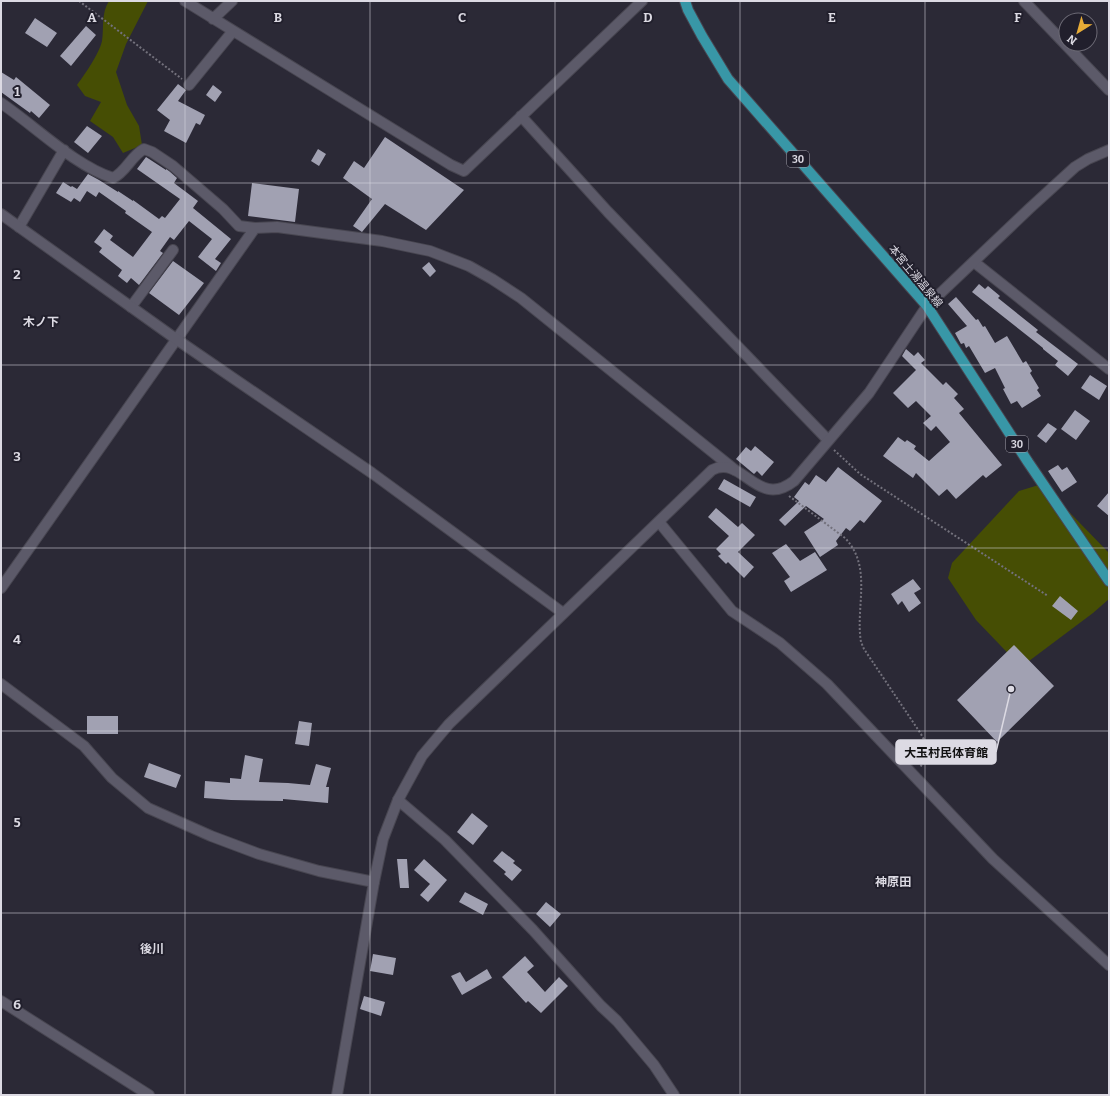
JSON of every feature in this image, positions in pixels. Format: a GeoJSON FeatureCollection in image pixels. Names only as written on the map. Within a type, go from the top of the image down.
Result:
{"type":"FeatureCollection","features":[{"type":"Feature","properties":{"kind":"main road","name":"本宮土湯温泉線"},"geometry":{"type":"LineString","coordinates":[[685,1],[688,10],[702,36],[728,79],[927,306],[1028,462],[1109,582]]}},
{"type":"Feature","properties":{"kind":"street"},"geometry":{"type":"LineString","coordinates":[[186,1],[451,165],[464,171],[642,1]]}},
{"type":"Feature","properties":{"kind":"street"},"geometry":{"type":"LineString","coordinates":[[213,19],[232,1]]}},
{"type":"Feature","properties":{"kind":"street"},"geometry":{"type":"LineString","coordinates":[[1024,1],[1109,90]]}},
{"type":"Feature","properties":{"kind":"street"},"geometry":{"type":"LineString","coordinates":[[189,85],[233,31]]}},
{"type":"Feature","properties":{"kind":"street"},"geometry":{"type":"LineString","coordinates":[[1,103],[89,167],[113,178],[120,174],[138,152],[144,149],[152,152],[174,166],[223,209],[239,226],[255,228],[277,227],[382,241],[430,251],[470,266],[521,298],[735,470],[767,489],[780,489],[794,481],[829,443],[869,393],[927,306],[1075,167],[1088,159],[1109,150]]}},
{"type":"Feature","properties":{"kind":"street"},"geometry":{"type":"LineString","coordinates":[[521,116],[608,212],[829,443]]}},
{"type":"Feature","properties":{"kind":"street"},"geometry":{"type":"LineString","coordinates":[[19,227],[64,150]]}},
{"type":"Feature","properties":{"kind":"street"},"geometry":{"type":"LineString","coordinates":[[1,214],[176,339],[372,473],[563,612]]}},
{"type":"Feature","properties":{"kind":"street"},"geometry":{"type":"LineString","coordinates":[[1,588],[255,228]]}},
{"type":"Feature","properties":{"kind":"street"},"geometry":{"type":"LineString","coordinates":[[131,307],[173,250]]}},
{"type":"Feature","properties":{"kind":"street"},"geometry":{"type":"LineString","coordinates":[[974,262],[1109,369]]}},
{"type":"Feature","properties":{"kind":"street"},"geometry":{"type":"LineString","coordinates":[[337,1095],[374,882],[383,839],[398,800],[422,756],[449,724],[563,612],[660,522],[712,470],[723,467],[735,470]]}},
{"type":"Feature","properties":{"kind":"street"},"geometry":{"type":"LineString","coordinates":[[660,522],[732,611],[780,643],[827,684],[993,859],[1109,965]]}},
{"type":"Feature","properties":{"kind":"street"},"geometry":{"type":"LineString","coordinates":[[1,684],[84,746],[112,778],[148,808],[211,836],[259,854],[319,871],[374,882]]}},
{"type":"Feature","properties":{"kind":"street"},"geometry":{"type":"LineString","coordinates":[[398,800],[445,840],[532,930],[601,1006],[617,1021],[654,1065],[674,1095]]}},
{"type":"Feature","properties":{"kind":"street"},"geometry":{"type":"LineString","coordinates":[[1,1001],[149,1095]]}},
{"type":"Feature","properties":{"kind":"path"},"geometry":{"type":"LineString","coordinates":[[79,1],[189,85]]}},
{"type":"Feature","properties":{"kind":"path"},"geometry":{"type":"LineString","coordinates":[[829,443],[860,474],[1048,596]]}},
{"type":"Feature","properties":{"kind":"path"},"geometry":{"type":"LineString","coordinates":[[780,489],[845,538],[851,544],[859,560],[862,574],[860,634],[863,648],[921,734],[930,752],[926,760],[913,775]]}},
{"type":"Feature","properties":{"kind":"green space"},"geometry":{"type":"Polygon","coordinates":[[[109,1],[148,1],[126,44],[116,72],[127,105],[139,126],[142,145],[123,153],[113,137],[90,121],[101,102],[85,96],[77,85],[98,52],[102,41],[105,10],[109,1]]]}},
{"type":"Feature","properties":{"kind":"green space"},"geometry":{"type":"Polygon","coordinates":[[[1042,484],[1109,553],[1109,599],[1093,613],[1021,667],[976,620],[948,578],[952,563],[1019,491],[1042,484]]]}},
{"type":"Feature","properties":{"kind":"building"},"geometry":{"type":"Polygon","coordinates":[[[35,18],[57,33],[47,47],[25,33],[35,18]]]}},
{"type":"Feature","properties":{"kind":"building"},"geometry":{"type":"Polygon","coordinates":[[[86,26],[96,35],[71,66],[60,56],[86,26]]]}},
{"type":"Feature","properties":{"kind":"building"},"geometry":{"type":"Polygon","coordinates":[[[1,72],[14,80],[16,77],[50,105],[39,118],[31,111],[30,113],[1,92],[1,72]]]}},
{"type":"Feature","properties":{"kind":"building"},"geometry":{"type":"Polygon","coordinates":[[[178,84],[186,90],[178,101],[205,115],[200,125],[196,123],[186,143],[164,131],[170,120],[157,110],[178,84]]]}},
{"type":"Feature","properties":{"kind":"building"},"geometry":{"type":"Polygon","coordinates":[[[213,85],[222,92],[215,102],[206,95],[213,85]]]}},
{"type":"Feature","properties":{"kind":"building"},"geometry":{"type":"Polygon","coordinates":[[[87,126],[102,136],[88,153],[74,142],[87,126]]]}},
{"type":"Feature","properties":{"kind":"building"},"geometry":{"type":"Polygon","coordinates":[[[385,137],[464,190],[426,230],[385,204],[362,232],[353,226],[372,199],[343,178],[354,161],[364,168],[385,137]]]}},
{"type":"Feature","properties":{"kind":"building"},"geometry":{"type":"Polygon","coordinates":[[[318,149],[326,154],[319,166],[311,161],[318,149]]]}},
{"type":"Feature","properties":{"kind":"building"},"geometry":{"type":"Polygon","coordinates":[[[146,157],[169,171],[177,178],[174,183],[198,201],[193,208],[231,239],[215,259],[221,263],[216,271],[198,257],[212,239],[189,221],[174,240],[170,237],[160,251],[163,253],[139,285],[131,278],[127,283],[118,276],[122,270],[99,252],[102,248],[94,242],[104,229],[113,236],[110,240],[133,257],[152,232],[99,192],[96,197],[87,191],[80,202],[74,198],[71,202],[56,193],[63,182],[77,189],[88,174],[133,200],[159,219],[162,216],[165,218],[180,199],[137,169],[146,157]]]}},
{"type":"Feature","properties":{"kind":"building"},"geometry":{"type":"Polygon","coordinates":[[[252,183],[299,189],[295,222],[248,216],[252,183]]]}},
{"type":"Feature","properties":{"kind":"building"},"geometry":{"type":"Polygon","coordinates":[[[173,261],[204,283],[179,315],[149,293],[173,261]]]}},
{"type":"Feature","properties":{"kind":"building"},"geometry":{"type":"Polygon","coordinates":[[[429,262],[436,271],[430,277],[422,268],[429,262]]]}},
{"type":"Feature","properties":{"kind":"building"},"geometry":{"type":"Polygon","coordinates":[[[979,284],[985,289],[988,286],[1000,296],[998,298],[1038,330],[1036,332],[1078,364],[1068,376],[1055,365],[1058,361],[972,292],[979,284]]]}},
{"type":"Feature","properties":{"kind":"building"},"geometry":{"type":"Polygon","coordinates":[[[956,297],[976,320],[978,319],[983,327],[985,326],[995,343],[1007,336],[1023,363],[1026,361],[1032,371],[1030,373],[1039,388],[1037,390],[1041,396],[1022,408],[1017,401],[1011,404],[1003,389],[1005,388],[995,368],[985,373],[969,346],[966,348],[964,343],[961,344],[955,333],[967,326],[948,304],[956,297]]]}},
{"type":"Feature","properties":{"kind":"building"},"geometry":{"type":"Polygon","coordinates":[[[906,349],[914,356],[918,352],[925,360],[921,363],[943,385],[946,382],[958,394],[954,398],[964,409],[959,413],[1002,465],[986,478],[983,475],[956,499],[947,489],[939,496],[916,473],[913,478],[883,456],[898,437],[905,442],[907,440],[916,446],[914,449],[929,461],[950,442],[936,426],[931,431],[923,423],[931,416],[916,401],[908,408],[893,393],[916,370],[902,356],[906,349]]]}},
{"type":"Feature","properties":{"kind":"building"},"geometry":{"type":"Polygon","coordinates":[[[1090,375],[1107,386],[1099,400],[1081,388],[1090,375]]]}},
{"type":"Feature","properties":{"kind":"building"},"geometry":{"type":"Polygon","coordinates":[[[1075,410],[1090,421],[1076,440],[1061,429],[1075,410]]]}},
{"type":"Feature","properties":{"kind":"building"},"geometry":{"type":"Polygon","coordinates":[[[1048,423],[1057,429],[1046,443],[1037,436],[1048,423]]]}},
{"type":"Feature","properties":{"kind":"building"},"geometry":{"type":"Polygon","coordinates":[[[755,446],[774,462],[762,476],[757,471],[754,474],[736,459],[746,447],[751,451],[755,446]]]}},
{"type":"Feature","properties":{"kind":"building"},"geometry":{"type":"Polygon","coordinates":[[[1058,465],[1062,470],[1067,467],[1077,482],[1062,492],[1048,471],[1058,465]]]}},
{"type":"Feature","properties":{"kind":"building"},"geometry":{"type":"Polygon","coordinates":[[[838,467],[882,501],[864,523],[860,520],[850,531],[846,528],[836,541],[838,545],[820,557],[804,532],[824,519],[806,506],[785,526],[779,520],[799,501],[794,497],[805,482],[809,485],[816,475],[826,482],[838,467]]]}},
{"type":"Feature","properties":{"kind":"building"},"geometry":{"type":"Polygon","coordinates":[[[724,479],[756,497],[750,507],[718,489],[724,479]]]}},
{"type":"Feature","properties":{"kind":"building"},"geometry":{"type":"Polygon","coordinates":[[[1109,492],[1109,516],[1097,506],[1109,492]]]}},
{"type":"Feature","properties":{"kind":"building"},"geometry":{"type":"Polygon","coordinates":[[[716,508],[738,527],[742,523],[755,535],[738,552],[754,567],[744,578],[728,562],[726,564],[718,556],[721,554],[716,549],[729,536],[708,517],[716,508]]]}},
{"type":"Feature","properties":{"kind":"building"},"geometry":{"type":"Polygon","coordinates":[[[786,544],[800,561],[815,552],[827,570],[791,592],[784,581],[790,577],[772,553],[786,544]]]}},
{"type":"Feature","properties":{"kind":"building"},"geometry":{"type":"Polygon","coordinates":[[[913,579],[921,589],[914,593],[921,603],[909,612],[902,601],[898,605],[891,594],[913,579]]]}},
{"type":"Feature","properties":{"kind":"building"},"geometry":{"type":"Polygon","coordinates":[[[1060,596],[1078,611],[1071,620],[1052,606],[1060,596]]]}},
{"type":"Feature","properties":{"kind":"building"},"geometry":{"type":"Polygon","coordinates":[[[1014,645],[1054,686],[997,742],[957,700],[1014,645]]]}},
{"type":"Feature","properties":{"kind":"building"},"geometry":{"type":"Polygon","coordinates":[[[87,716],[118,716],[118,734],[87,734],[87,716]]]}},
{"type":"Feature","properties":{"kind":"building"},"geometry":{"type":"Polygon","coordinates":[[[299,721],[312,723],[309,746],[295,744],[299,721]]]}},
{"type":"Feature","properties":{"kind":"building"},"geometry":{"type":"Polygon","coordinates":[[[245,755],[263,759],[259,782],[310,785],[316,764],[331,768],[326,787],[329,787],[328,803],[283,799],[283,801],[204,798],[205,781],[230,783],[230,778],[241,779],[245,755]]]}},
{"type":"Feature","properties":{"kind":"building"},"geometry":{"type":"Polygon","coordinates":[[[149,763],[181,775],[176,788],[144,777],[149,763]]]}},
{"type":"Feature","properties":{"kind":"building"},"geometry":{"type":"Polygon","coordinates":[[[472,813],[488,826],[473,845],[457,832],[472,813]]]}},
{"type":"Feature","properties":{"kind":"building"},"geometry":{"type":"Polygon","coordinates":[[[502,851],[515,861],[513,863],[522,870],[512,881],[504,874],[506,872],[493,861],[502,851]]]}},
{"type":"Feature","properties":{"kind":"building"},"geometry":{"type":"Polygon","coordinates":[[[397,859],[407,859],[409,888],[400,888],[397,859]]]}},
{"type":"Feature","properties":{"kind":"building"},"geometry":{"type":"Polygon","coordinates":[[[424,859],[447,880],[428,902],[420,895],[430,884],[414,870],[424,859]]]}},
{"type":"Feature","properties":{"kind":"building"},"geometry":{"type":"Polygon","coordinates":[[[465,892],[488,904],[483,915],[459,902],[465,892]]]}},
{"type":"Feature","properties":{"kind":"building"},"geometry":{"type":"Polygon","coordinates":[[[546,902],[561,914],[550,927],[536,914],[546,902]]]}},
{"type":"Feature","properties":{"kind":"building"},"geometry":{"type":"Polygon","coordinates":[[[373,954],[396,958],[393,975],[370,971],[373,954]]]}},
{"type":"Feature","properties":{"kind":"building"},"geometry":{"type":"Polygon","coordinates":[[[525,956],[534,966],[527,972],[545,992],[559,977],[568,986],[541,1013],[528,1001],[526,1003],[502,977],[525,956]]]}},
{"type":"Feature","properties":{"kind":"building"},"geometry":{"type":"Polygon","coordinates":[[[487,969],[492,978],[462,995],[451,976],[460,972],[466,982],[487,969]]]}},
{"type":"Feature","properties":{"kind":"building"},"geometry":{"type":"Polygon","coordinates":[[[364,996],[385,1002],[381,1016],[360,1009],[364,996]]]}},
{"type":"Feature","properties":{"kind":"place","name":"大玉村民体育館"},"geometry":{"type":"Point","coordinates":[1011,689]}},
{"type":"Feature","properties":{"kind":"district","name":"木ノ下"},"geometry":{"type":"Point","coordinates":[41,322]}},
{"type":"Feature","properties":{"kind":"district","name":"神原田"},"geometry":{"type":"Point","coordinates":[893,882]}},
{"type":"Feature","properties":{"kind":"district","name":"後川"},"geometry":{"type":"Point","coordinates":[152,949]}}]}
